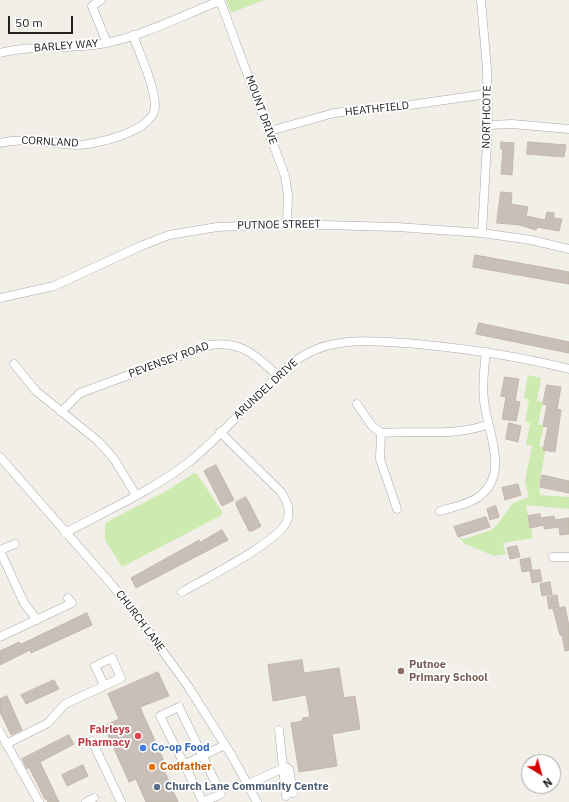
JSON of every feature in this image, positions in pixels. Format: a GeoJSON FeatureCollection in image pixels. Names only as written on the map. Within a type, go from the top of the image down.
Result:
{"type":"FeatureCollection","features":[{"type":"Feature","properties":{"kind":"street"},"geometry":{"type":"LineString","coordinates":[[101,0],[92,6],[107,43]]}},
{"type":"Feature","properties":{"kind":"street","name":"BARLEY WAY"},"geometry":{"type":"LineString","coordinates":[[0,53],[40,48],[86,46],[107,43],[133,35],[220,0]]}},
{"type":"Feature","properties":{"kind":"street","name":"MOUNT DRIVE"},"geometry":{"type":"LineString","coordinates":[[220,0],[270,131],[285,176],[288,195],[287,224]]}},
{"type":"Feature","properties":{"kind":"street","name":"NORTHCOTE"},"geometry":{"type":"LineString","coordinates":[[481,0],[487,69],[488,125],[482,234]]}},
{"type":"Feature","properties":{"kind":"street","name":"CORNLAND"},"geometry":{"type":"LineString","coordinates":[[0,143],[29,140],[76,145],[96,143],[110,140],[146,124],[153,116],[156,106],[154,93],[133,35]]}},
{"type":"Feature","properties":{"kind":"street","name":"HEATHFIELD"},"geometry":{"type":"LineString","coordinates":[[270,131],[334,113],[410,105],[487,94]]}},
{"type":"Feature","properties":{"kind":"street"},"geometry":{"type":"LineString","coordinates":[[488,125],[512,124],[569,129]]}},
{"type":"Feature","properties":{"kind":"street","name":"PUTNOE STREET"},"geometry":{"type":"LineString","coordinates":[[0,298],[54,286],[141,246],[169,235],[217,227],[287,224],[397,227],[482,234],[531,240],[569,249]]}},
{"type":"Feature","properties":{"kind":"street","name":"ARUNDEL DRIVE"},"geometry":{"type":"LineString","coordinates":[[65,533],[163,480],[190,462],[291,363],[306,354],[334,344],[387,342],[486,352],[539,361],[569,369]]}},
{"type":"Feature","properties":{"kind":"street","name":"PEVENSEY ROAD"},"geometry":{"type":"LineString","coordinates":[[61,412],[80,393],[210,345],[223,343],[237,345],[262,361],[278,375]]}},
{"type":"Feature","properties":{"kind":"street"},"geometry":{"type":"LineString","coordinates":[[440,511],[479,497],[488,488],[495,475],[496,465],[487,425],[484,400],[483,374],[486,352]]}},
{"type":"Feature","properties":{"kind":"street"},"geometry":{"type":"LineString","coordinates":[[14,364],[36,391],[98,441],[114,459],[136,494]]}},
{"type":"Feature","properties":{"kind":"street"},"geometry":{"type":"LineString","coordinates":[[357,404],[372,426],[381,433],[452,433],[487,425]]}},
{"type":"Feature","properties":{"kind":"street"},"geometry":{"type":"LineString","coordinates":[[182,592],[246,555],[281,530],[287,522],[288,507],[281,492],[220,432]]}},
{"type":"Feature","properties":{"kind":"street"},"geometry":{"type":"LineString","coordinates":[[381,433],[380,459],[397,509]]}},
{"type":"Feature","properties":{"kind":"street","name":"CHURCH LANE"},"geometry":{"type":"LineString","coordinates":[[0,457],[112,585],[137,616],[188,686],[225,744],[257,802]]}},
{"type":"Feature","properties":{"kind":"street"},"geometry":{"type":"LineString","coordinates":[[15,544],[0,551],[24,603],[37,620]]}},
{"type":"Feature","properties":{"kind":"street"},"geometry":{"type":"LineString","coordinates":[[553,557],[569,557]]}},
{"type":"Feature","properties":{"kind":"street"},"geometry":{"type":"LineString","coordinates":[[0,637],[72,603],[68,598]]}},
{"type":"Feature","properties":{"kind":"street"},"geometry":{"type":"LineString","coordinates":[[6,744],[48,723],[65,704],[104,685]]}},
{"type":"Feature","properties":{"kind":"street"},"geometry":{"type":"LineString","coordinates":[[178,707],[204,755],[221,794],[203,802],[160,716],[178,707]]}},
{"type":"Feature","properties":{"kind":"street"},"geometry":{"type":"LineString","coordinates":[[279,730],[282,768],[290,795]]}},
{"type":"Feature","properties":{"kind":"street"},"geometry":{"type":"LineString","coordinates":[[0,732],[39,802]]}},
{"type":"Feature","properties":{"kind":"street"},"geometry":{"type":"LineString","coordinates":[[92,741],[121,802]]}},
{"type":"Feature","properties":{"kind":"street"},"geometry":{"type":"LineString","coordinates":[[185,764],[225,744]]}},
{"type":"Feature","properties":{"kind":"street"},"geometry":{"type":"LineString","coordinates":[[248,784],[270,776],[282,768]]}},
{"type":"Feature","properties":{"kind":"street"},"geometry":{"type":"LineString","coordinates":[[86,802],[94,798]]}},
{"type":"Feature","properties":{"kind":"green space"},"geometry":{"type":"Polygon","coordinates":[[[226,0],[264,0],[231,13],[226,0]]]}},
{"type":"Feature","properties":{"kind":"green space"},"geometry":{"type":"Polygon","coordinates":[[[528,375],[541,378],[537,401],[543,402],[538,424],[544,426],[539,446],[546,448],[539,484],[540,495],[569,497],[569,509],[526,505],[533,538],[503,543],[506,554],[494,556],[465,544],[458,537],[464,539],[491,530],[496,526],[513,503],[529,497],[525,481],[532,446],[526,445],[530,423],[525,422],[529,400],[524,398],[528,375]]]}},
{"type":"Feature","properties":{"kind":"green space"},"geometry":{"type":"Polygon","coordinates":[[[194,473],[197,474],[222,511],[222,515],[122,567],[105,540],[105,523],[168,490],[194,473]]]}},
{"type":"Feature","properties":{"kind":"building"},"geometry":{"type":"Polygon","coordinates":[[[501,142],[514,143],[512,175],[501,174],[503,149],[501,149],[501,142]]]}},
{"type":"Feature","properties":{"kind":"building"},"geometry":{"type":"Polygon","coordinates":[[[528,142],[566,145],[564,157],[527,154],[528,142]]]}},
{"type":"Feature","properties":{"kind":"building"},"geometry":{"type":"Polygon","coordinates":[[[501,192],[512,193],[511,204],[528,207],[526,216],[545,220],[547,212],[554,213],[554,218],[562,219],[559,231],[537,227],[536,230],[520,225],[497,223],[501,192]]]}},
{"type":"Feature","properties":{"kind":"building"},"geometry":{"type":"Polygon","coordinates":[[[475,255],[569,272],[569,284],[473,267],[475,255]]]}},
{"type":"Feature","properties":{"kind":"building"},"geometry":{"type":"Polygon","coordinates":[[[479,323],[569,342],[569,353],[476,334],[479,323]]]}},
{"type":"Feature","properties":{"kind":"building"},"geometry":{"type":"Polygon","coordinates":[[[505,377],[519,379],[515,401],[520,402],[516,421],[502,419],[506,397],[501,396],[505,377]]]}},
{"type":"Feature","properties":{"kind":"building"},"geometry":{"type":"Polygon","coordinates":[[[547,385],[561,387],[557,409],[561,410],[555,452],[543,450],[548,427],[543,426],[547,405],[543,404],[547,385]]]}},
{"type":"Feature","properties":{"kind":"building"},"geometry":{"type":"Polygon","coordinates":[[[509,423],[521,426],[518,442],[506,439],[509,423]]]}},
{"type":"Feature","properties":{"kind":"building"},"geometry":{"type":"Polygon","coordinates":[[[216,465],[234,500],[222,506],[204,471],[216,465]]]}},
{"type":"Feature","properties":{"kind":"building"},"geometry":{"type":"Polygon","coordinates":[[[542,475],[569,481],[569,493],[540,487],[542,475]]]}},
{"type":"Feature","properties":{"kind":"building"},"geometry":{"type":"Polygon","coordinates":[[[518,484],[521,495],[505,500],[502,488],[518,484]]]}},
{"type":"Feature","properties":{"kind":"building"},"geometry":{"type":"Polygon","coordinates":[[[246,497],[261,526],[252,531],[249,531],[236,505],[236,502],[246,497]]]}},
{"type":"Feature","properties":{"kind":"building"},"geometry":{"type":"Polygon","coordinates":[[[496,506],[499,517],[490,520],[487,509],[496,506]]]}},
{"type":"Feature","properties":{"kind":"building"},"geometry":{"type":"Polygon","coordinates":[[[540,514],[540,518],[554,516],[555,520],[569,518],[569,534],[560,535],[559,527],[544,529],[544,525],[530,528],[528,516],[540,514]]]}},
{"type":"Feature","properties":{"kind":"building"},"geometry":{"type":"Polygon","coordinates":[[[486,517],[490,527],[458,537],[454,527],[486,517]]]}},
{"type":"Feature","properties":{"kind":"building"},"geometry":{"type":"Polygon","coordinates":[[[222,530],[228,540],[136,588],[131,578],[199,540],[200,542],[222,530]]]}},
{"type":"Feature","properties":{"kind":"building"},"geometry":{"type":"Polygon","coordinates":[[[517,546],[520,557],[510,559],[507,548],[517,546]]]}},
{"type":"Feature","properties":{"kind":"building"},"geometry":{"type":"Polygon","coordinates":[[[530,558],[532,570],[522,572],[520,560],[530,558]]]}},
{"type":"Feature","properties":{"kind":"building"},"geometry":{"type":"Polygon","coordinates":[[[540,570],[542,581],[532,583],[530,571],[540,570]]]}},
{"type":"Feature","properties":{"kind":"building"},"geometry":{"type":"Polygon","coordinates":[[[550,582],[552,594],[542,596],[540,584],[550,582]]]}},
{"type":"Feature","properties":{"kind":"building"},"geometry":{"type":"Polygon","coordinates":[[[557,595],[559,607],[549,609],[547,597],[557,595]]]}},
{"type":"Feature","properties":{"kind":"building"},"geometry":{"type":"Polygon","coordinates":[[[565,607],[569,626],[569,650],[565,651],[562,635],[560,635],[553,609],[565,607]]]}},
{"type":"Feature","properties":{"kind":"building"},"geometry":{"type":"Polygon","coordinates":[[[87,613],[92,625],[31,653],[30,650],[0,665],[0,651],[19,642],[21,644],[87,613]]]}},
{"type":"Feature","properties":{"kind":"building"},"geometry":{"type":"Polygon","coordinates":[[[302,660],[304,673],[339,668],[344,698],[355,696],[360,729],[332,734],[337,766],[299,772],[291,723],[303,721],[302,718],[310,717],[306,695],[273,701],[268,665],[302,660]]]}},
{"type":"Feature","properties":{"kind":"building"},"geometry":{"type":"Polygon","coordinates":[[[158,672],[169,696],[140,707],[167,768],[164,770],[178,802],[146,802],[136,779],[129,782],[104,726],[119,719],[108,694],[158,672]]]}},
{"type":"Feature","properties":{"kind":"building"},"geometry":{"type":"Polygon","coordinates":[[[54,680],[59,689],[26,704],[21,695],[54,680]]]}},
{"type":"Feature","properties":{"kind":"building"},"geometry":{"type":"Polygon","coordinates":[[[7,696],[22,730],[11,735],[0,712],[0,699],[7,696]]]}},
{"type":"Feature","properties":{"kind":"building"},"geometry":{"type":"Polygon","coordinates":[[[69,735],[74,744],[40,762],[59,802],[48,802],[45,799],[29,767],[27,769],[22,759],[69,735]]]}},
{"type":"Feature","properties":{"kind":"building"},"geometry":{"type":"Polygon","coordinates":[[[83,765],[88,776],[67,786],[62,775],[83,765]]]}},
{"type":"Feature","properties":{"kind":"place","name":"Putnoe Primary School"},"geometry":{"type":"Point","coordinates":[401,671]}},
{"type":"Feature","properties":{"kind":"place","name":"Fairleys Pharmacy"},"geometry":{"type":"Point","coordinates":[138,736]}},
{"type":"Feature","properties":{"kind":"place","name":"Co-op Food"},"geometry":{"type":"Point","coordinates":[143,748]}},
{"type":"Feature","properties":{"kind":"place","name":"Codfather"},"geometry":{"type":"Point","coordinates":[152,767]}},
{"type":"Feature","properties":{"kind":"place","name":"Church Lane Community Centre"},"geometry":{"type":"Point","coordinates":[157,787]}}]}
